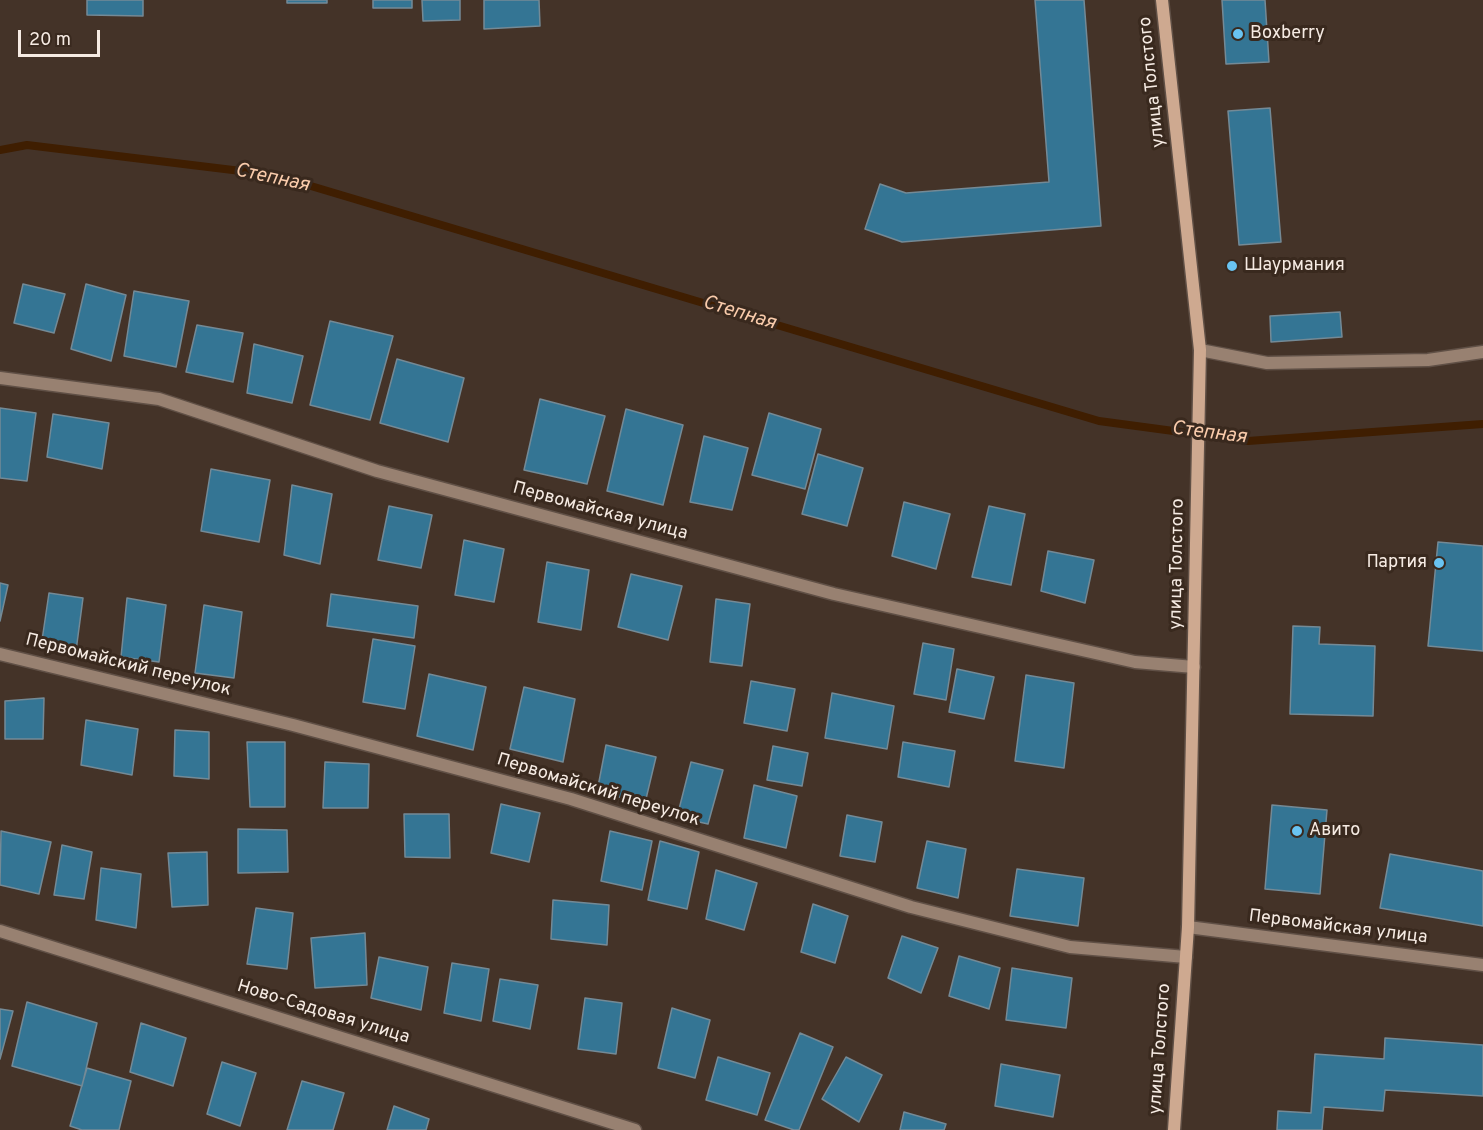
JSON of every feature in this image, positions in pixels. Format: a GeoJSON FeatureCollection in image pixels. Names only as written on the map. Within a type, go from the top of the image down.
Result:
{"type":"FeatureCollection","features":[{"type":"Feature","properties":{"kind":"main road","name":"улица Толстого"},"geometry":{"type":"LineString","coordinates":[[1162,0],[1200,350],[1188,927],[1174,1130]]}},
{"type":"Feature","properties":{"kind":"street"},"geometry":{"type":"LineString","coordinates":[[1200,350],[1267,363],[1428,360],[1483,352]]}},
{"type":"Feature","properties":{"kind":"street","name":"Первомайская улица"},"geometry":{"type":"LineString","coordinates":[[0,378],[159,399],[377,471],[834,594],[1135,662],[1194,667]]}},
{"type":"Feature","properties":{"kind":"street","name":"Первомайский переулок"},"geometry":{"type":"LineString","coordinates":[[0,654],[294,725],[571,799],[910,907],[1070,947],[1186,957]]}},
{"type":"Feature","properties":{"kind":"street","name":"Первомайская улица"},"geometry":{"type":"LineString","coordinates":[[1188,927],[1483,965]]}},
{"type":"Feature","properties":{"kind":"street","name":"Ново-Садовая улица"},"geometry":{"type":"LineString","coordinates":[[0,931],[635,1130]]}},
{"type":"Feature","properties":{"kind":"building"},"geometry":{"type":"Polygon","coordinates":[[[87,0],[143,0],[143,16],[87,15],[87,0]]]}},
{"type":"Feature","properties":{"kind":"building"},"geometry":{"type":"Polygon","coordinates":[[[287,0],[327,0],[327,3],[287,3],[287,0]]]}},
{"type":"Feature","properties":{"kind":"building"},"geometry":{"type":"Polygon","coordinates":[[[373,0],[412,0],[412,8],[373,8],[373,0]]]}},
{"type":"Feature","properties":{"kind":"building"},"geometry":{"type":"Polygon","coordinates":[[[422,0],[460,0],[460,20],[423,21],[422,0]]]}},
{"type":"Feature","properties":{"kind":"building"},"geometry":{"type":"Polygon","coordinates":[[[484,0],[539,0],[540,26],[484,29],[484,0]]]}},
{"type":"Feature","properties":{"kind":"building"},"geometry":{"type":"Polygon","coordinates":[[[1035,0],[1084,0],[1101,226],[902,242],[865,229],[880,184],[906,193],[1049,182],[1035,0]]]}},
{"type":"Feature","properties":{"kind":"building"},"geometry":{"type":"Polygon","coordinates":[[[1222,0],[1265,0],[1269,62],[1226,64],[1222,0]]]}},
{"type":"Feature","properties":{"kind":"building"},"geometry":{"type":"Polygon","coordinates":[[[1270,108],[1281,242],[1239,245],[1228,111],[1270,108]]]}},
{"type":"Feature","properties":{"kind":"building"},"geometry":{"type":"Polygon","coordinates":[[[23,284],[65,294],[54,333],[14,323],[23,284]]]}},
{"type":"Feature","properties":{"kind":"building"},"geometry":{"type":"Polygon","coordinates":[[[86,284],[126,295],[111,361],[71,349],[86,284]]]}},
{"type":"Feature","properties":{"kind":"building"},"geometry":{"type":"Polygon","coordinates":[[[134,291],[189,301],[176,367],[124,356],[134,291]]]}},
{"type":"Feature","properties":{"kind":"building"},"geometry":{"type":"Polygon","coordinates":[[[1340,312],[1342,337],[1271,342],[1270,316],[1340,312]]]}},
{"type":"Feature","properties":{"kind":"building"},"geometry":{"type":"Polygon","coordinates":[[[330,321],[393,336],[370,420],[310,405],[330,321]]]}},
{"type":"Feature","properties":{"kind":"building"},"geometry":{"type":"Polygon","coordinates":[[[197,325],[243,333],[233,382],[186,372],[197,325]]]}},
{"type":"Feature","properties":{"kind":"building"},"geometry":{"type":"Polygon","coordinates":[[[254,344],[303,356],[292,403],[247,393],[254,344]]]}},
{"type":"Feature","properties":{"kind":"building"},"geometry":{"type":"Polygon","coordinates":[[[397,359],[464,378],[448,442],[380,423],[397,359]]]}},
{"type":"Feature","properties":{"kind":"building"},"geometry":{"type":"Polygon","coordinates":[[[540,399],[605,416],[587,484],[524,470],[540,399]]]}},
{"type":"Feature","properties":{"kind":"building"},"geometry":{"type":"Polygon","coordinates":[[[0,408],[36,413],[27,481],[0,478],[0,408]]]}},
{"type":"Feature","properties":{"kind":"building"},"geometry":{"type":"Polygon","coordinates":[[[626,409],[683,425],[663,505],[607,491],[626,409]]]}},
{"type":"Feature","properties":{"kind":"building"},"geometry":{"type":"Polygon","coordinates":[[[769,413],[821,429],[805,489],[752,475],[769,413]]]}},
{"type":"Feature","properties":{"kind":"building"},"geometry":{"type":"Polygon","coordinates":[[[53,414],[109,423],[102,469],[47,457],[53,414]]]}},
{"type":"Feature","properties":{"kind":"building"},"geometry":{"type":"Polygon","coordinates":[[[704,436],[748,448],[732,510],[690,502],[704,436]]]}},
{"type":"Feature","properties":{"kind":"building"},"geometry":{"type":"Polygon","coordinates":[[[818,454],[863,468],[847,526],[802,514],[818,454]]]}},
{"type":"Feature","properties":{"kind":"building"},"geometry":{"type":"Polygon","coordinates":[[[211,469],[270,480],[259,542],[201,531],[211,469]]]}},
{"type":"Feature","properties":{"kind":"building"},"geometry":{"type":"Polygon","coordinates":[[[292,485],[332,494],[320,564],[284,555],[292,485]]]}},
{"type":"Feature","properties":{"kind":"building"},"geometry":{"type":"Polygon","coordinates":[[[904,502],[950,514],[936,569],[892,556],[904,502]]]}},
{"type":"Feature","properties":{"kind":"building"},"geometry":{"type":"Polygon","coordinates":[[[389,506],[432,515],[421,568],[378,560],[389,506]]]}},
{"type":"Feature","properties":{"kind":"building"},"geometry":{"type":"Polygon","coordinates":[[[989,506],[1025,514],[1011,585],[972,577],[989,506]]]}},
{"type":"Feature","properties":{"kind":"building"},"geometry":{"type":"Polygon","coordinates":[[[464,540],[504,549],[494,602],[455,595],[464,540]]]}},
{"type":"Feature","properties":{"kind":"building"},"geometry":{"type":"Polygon","coordinates":[[[1438,542],[1483,546],[1483,651],[1428,646],[1438,542]]]}},
{"type":"Feature","properties":{"kind":"building"},"geometry":{"type":"Polygon","coordinates":[[[1048,551],[1094,560],[1085,603],[1041,591],[1048,551]]]}},
{"type":"Feature","properties":{"kind":"building"},"geometry":{"type":"Polygon","coordinates":[[[547,562],[589,570],[581,630],[538,622],[547,562]]]}},
{"type":"Feature","properties":{"kind":"building"},"geometry":{"type":"Polygon","coordinates":[[[631,574],[682,586],[668,640],[618,627],[631,574]]]}},
{"type":"Feature","properties":{"kind":"building"},"geometry":{"type":"Polygon","coordinates":[[[0,583],[8,585],[0,621],[0,583]]]}},
{"type":"Feature","properties":{"kind":"building"},"geometry":{"type":"Polygon","coordinates":[[[49,593],[83,598],[76,651],[41,647],[49,593]]]}},
{"type":"Feature","properties":{"kind":"building"},"geometry":{"type":"Polygon","coordinates":[[[331,594],[418,606],[414,638],[327,626],[331,594]]]}},
{"type":"Feature","properties":{"kind":"building"},"geometry":{"type":"Polygon","coordinates":[[[127,598],[166,605],[159,662],[121,657],[127,598]]]}},
{"type":"Feature","properties":{"kind":"building"},"geometry":{"type":"Polygon","coordinates":[[[716,599],[750,604],[742,666],[710,662],[716,599]]]}},
{"type":"Feature","properties":{"kind":"building"},"geometry":{"type":"Polygon","coordinates":[[[204,605],[242,612],[234,678],[195,673],[204,605]]]}},
{"type":"Feature","properties":{"kind":"building"},"geometry":{"type":"Polygon","coordinates":[[[1293,626],[1320,627],[1319,644],[1375,646],[1373,716],[1290,714],[1293,626]]]}},
{"type":"Feature","properties":{"kind":"building"},"geometry":{"type":"Polygon","coordinates":[[[373,639],[415,646],[405,709],[363,702],[373,639]]]}},
{"type":"Feature","properties":{"kind":"building"},"geometry":{"type":"Polygon","coordinates":[[[923,643],[954,649],[946,700],[914,694],[923,643]]]}},
{"type":"Feature","properties":{"kind":"building"},"geometry":{"type":"Polygon","coordinates":[[[957,669],[994,677],[984,719],[949,712],[957,669]]]}},
{"type":"Feature","properties":{"kind":"building"},"geometry":{"type":"Polygon","coordinates":[[[429,674],[486,687],[473,750],[417,736],[429,674]]]}},
{"type":"Feature","properties":{"kind":"building"},"geometry":{"type":"Polygon","coordinates":[[[1026,675],[1074,683],[1064,768],[1015,761],[1026,675]]]}},
{"type":"Feature","properties":{"kind":"building"},"geometry":{"type":"Polygon","coordinates":[[[751,681],[795,689],[787,731],[744,723],[751,681]]]}},
{"type":"Feature","properties":{"kind":"building"},"geometry":{"type":"Polygon","coordinates":[[[524,687],[575,699],[563,762],[510,749],[524,687]]]}},
{"type":"Feature","properties":{"kind":"building"},"geometry":{"type":"Polygon","coordinates":[[[832,693],[894,706],[887,749],[825,738],[832,693]]]}},
{"type":"Feature","properties":{"kind":"building"},"geometry":{"type":"Polygon","coordinates":[[[44,698],[43,739],[5,739],[5,701],[44,698]]]}},
{"type":"Feature","properties":{"kind":"building"},"geometry":{"type":"Polygon","coordinates":[[[86,720],[138,729],[132,775],[81,765],[86,720]]]}},
{"type":"Feature","properties":{"kind":"building"},"geometry":{"type":"Polygon","coordinates":[[[175,730],[209,732],[209,779],[174,776],[175,730]]]}},
{"type":"Feature","properties":{"kind":"building"},"geometry":{"type":"Polygon","coordinates":[[[247,742],[285,742],[285,807],[250,807],[247,742]]]}},
{"type":"Feature","properties":{"kind":"building"},"geometry":{"type":"Polygon","coordinates":[[[903,742],[955,751],[949,787],[898,777],[903,742]]]}},
{"type":"Feature","properties":{"kind":"building"},"geometry":{"type":"Polygon","coordinates":[[[606,745],[656,757],[645,803],[597,792],[606,745]]]}},
{"type":"Feature","properties":{"kind":"building"},"geometry":{"type":"Polygon","coordinates":[[[773,746],[808,753],[802,786],[767,780],[773,746]]]}},
{"type":"Feature","properties":{"kind":"building"},"geometry":{"type":"Polygon","coordinates":[[[325,762],[369,764],[368,808],[323,808],[325,762]]]}},
{"type":"Feature","properties":{"kind":"building"},"geometry":{"type":"Polygon","coordinates":[[[691,762],[723,770],[708,824],[677,817],[691,762]]]}},
{"type":"Feature","properties":{"kind":"building"},"geometry":{"type":"Polygon","coordinates":[[[754,785],[797,796],[786,848],[744,838],[754,785]]]}},
{"type":"Feature","properties":{"kind":"building"},"geometry":{"type":"Polygon","coordinates":[[[501,804],[540,813],[529,862],[491,853],[501,804]]]}},
{"type":"Feature","properties":{"kind":"building"},"geometry":{"type":"Polygon","coordinates":[[[1272,805],[1327,810],[1320,894],[1265,889],[1272,805]]]}},
{"type":"Feature","properties":{"kind":"building"},"geometry":{"type":"Polygon","coordinates":[[[404,814],[449,814],[450,858],[405,857],[404,814]]]}},
{"type":"Feature","properties":{"kind":"building"},"geometry":{"type":"Polygon","coordinates":[[[847,815],[882,822],[875,862],[840,856],[847,815]]]}},
{"type":"Feature","properties":{"kind":"building"},"geometry":{"type":"Polygon","coordinates":[[[238,829],[287,830],[288,872],[238,873],[238,829]]]}},
{"type":"Feature","properties":{"kind":"building"},"geometry":{"type":"Polygon","coordinates":[[[1,831],[51,842],[39,894],[0,885],[1,831]]]}},
{"type":"Feature","properties":{"kind":"building"},"geometry":{"type":"Polygon","coordinates":[[[610,831],[652,841],[642,890],[601,881],[610,831]]]}},
{"type":"Feature","properties":{"kind":"building"},"geometry":{"type":"Polygon","coordinates":[[[660,841],[699,852],[687,909],[648,900],[660,841]]]}},
{"type":"Feature","properties":{"kind":"building"},"geometry":{"type":"Polygon","coordinates":[[[927,841],[966,849],[958,898],[917,888],[927,841]]]}},
{"type":"Feature","properties":{"kind":"building"},"geometry":{"type":"Polygon","coordinates":[[[62,845],[92,852],[84,899],[54,895],[62,845]]]}},
{"type":"Feature","properties":{"kind":"building"},"geometry":{"type":"Polygon","coordinates":[[[207,852],[208,905],[172,907],[168,853],[207,852]]]}},
{"type":"Feature","properties":{"kind":"building"},"geometry":{"type":"Polygon","coordinates":[[[1390,854],[1483,871],[1483,926],[1380,908],[1390,854]]]}},
{"type":"Feature","properties":{"kind":"building"},"geometry":{"type":"Polygon","coordinates":[[[101,868],[141,874],[136,928],[96,920],[101,868]]]}},
{"type":"Feature","properties":{"kind":"building"},"geometry":{"type":"Polygon","coordinates":[[[1017,869],[1084,878],[1078,926],[1010,916],[1017,869]]]}},
{"type":"Feature","properties":{"kind":"building"},"geometry":{"type":"Polygon","coordinates":[[[716,870],[757,883],[744,930],[706,919],[716,870]]]}},
{"type":"Feature","properties":{"kind":"building"},"geometry":{"type":"Polygon","coordinates":[[[553,900],[609,905],[607,945],[551,939],[553,900]]]}},
{"type":"Feature","properties":{"kind":"building"},"geometry":{"type":"Polygon","coordinates":[[[813,904],[848,916],[835,963],[801,952],[813,904]]]}},
{"type":"Feature","properties":{"kind":"building"},"geometry":{"type":"Polygon","coordinates":[[[256,908],[293,913],[287,969],[247,964],[256,908]]]}},
{"type":"Feature","properties":{"kind":"building"},"geometry":{"type":"Polygon","coordinates":[[[365,933],[367,985],[315,988],[311,938],[365,933]]]}},
{"type":"Feature","properties":{"kind":"building"},"geometry":{"type":"Polygon","coordinates":[[[902,936],[938,948],[921,993],[888,978],[902,936]]]}},
{"type":"Feature","properties":{"kind":"building"},"geometry":{"type":"Polygon","coordinates":[[[959,956],[1000,968],[989,1009],[949,996],[959,956]]]}},
{"type":"Feature","properties":{"kind":"building"},"geometry":{"type":"Polygon","coordinates":[[[379,957],[428,967],[421,1010],[371,998],[379,957]]]}},
{"type":"Feature","properties":{"kind":"building"},"geometry":{"type":"Polygon","coordinates":[[[452,963],[489,969],[481,1021],[444,1013],[452,963]]]}},
{"type":"Feature","properties":{"kind":"building"},"geometry":{"type":"Polygon","coordinates":[[[1012,968],[1072,978],[1066,1028],[1006,1020],[1012,968]]]}},
{"type":"Feature","properties":{"kind":"building"},"geometry":{"type":"Polygon","coordinates":[[[500,979],[538,985],[530,1029],[493,1021],[500,979]]]}},
{"type":"Feature","properties":{"kind":"building"},"geometry":{"type":"Polygon","coordinates":[[[585,998],[622,1003],[616,1054],[578,1049],[585,998]]]}},
{"type":"Feature","properties":{"kind":"building"},"geometry":{"type":"Polygon","coordinates":[[[27,1002],[97,1023],[82,1086],[12,1066],[27,1002]]]}},
{"type":"Feature","properties":{"kind":"building"},"geometry":{"type":"Polygon","coordinates":[[[672,1008],[710,1020],[695,1078],[658,1068],[672,1008]]]}},
{"type":"Feature","properties":{"kind":"building"},"geometry":{"type":"Polygon","coordinates":[[[0,1009],[13,1011],[0,1059],[0,1009]]]}},
{"type":"Feature","properties":{"kind":"building"},"geometry":{"type":"Polygon","coordinates":[[[141,1023],[186,1038],[173,1086],[130,1072],[141,1023]]]}},
{"type":"Feature","properties":{"kind":"building"},"geometry":{"type":"Polygon","coordinates":[[[800,1033],[833,1047],[799,1130],[794,1130],[765,1120],[800,1033]]]}},
{"type":"Feature","properties":{"kind":"building"},"geometry":{"type":"Polygon","coordinates":[[[1385,1038],[1483,1045],[1483,1096],[1385,1090],[1383,1111],[1324,1107],[1322,1130],[1277,1130],[1278,1111],[1311,1113],[1315,1054],[1384,1059],[1385,1038]]]}},
{"type":"Feature","properties":{"kind":"building"},"geometry":{"type":"Polygon","coordinates":[[[718,1057],[770,1073],[757,1115],[706,1100],[718,1057]]]}},
{"type":"Feature","properties":{"kind":"building"},"geometry":{"type":"Polygon","coordinates":[[[846,1057],[882,1075],[859,1122],[822,1099],[846,1057]]]}},
{"type":"Feature","properties":{"kind":"building"},"geometry":{"type":"Polygon","coordinates":[[[222,1062],[256,1073],[240,1126],[207,1114],[222,1062]]]}},
{"type":"Feature","properties":{"kind":"building"},"geometry":{"type":"Polygon","coordinates":[[[1001,1064],[1060,1075],[1053,1117],[995,1106],[1001,1064]]]}},
{"type":"Feature","properties":{"kind":"building"},"geometry":{"type":"Polygon","coordinates":[[[87,1068],[131,1081],[119,1130],[82,1130],[70,1126],[87,1068]]]}},
{"type":"Feature","properties":{"kind":"building"},"geometry":{"type":"Polygon","coordinates":[[[302,1081],[344,1093],[333,1130],[287,1130],[302,1081]]]}},
{"type":"Feature","properties":{"kind":"building"},"geometry":{"type":"Polygon","coordinates":[[[394,1106],[429,1119],[426,1130],[387,1130],[394,1106]]]}},
{"type":"Feature","properties":{"kind":"building"},"geometry":{"type":"Polygon","coordinates":[[[904,1112],[946,1124],[944,1130],[900,1130],[904,1112]]]}},
{"type":"Feature","properties":{"kind":"waterway","name":"Степная"},"geometry":{"type":"LineString","coordinates":[[0,150],[27,145],[274,175],[1099,421],[1248,441],[1483,424]]}},
{"type":"Feature","properties":{"kind":"place","name":"Boxberry"},"geometry":{"type":"Point","coordinates":[1238,34]}},
{"type":"Feature","properties":{"kind":"place","name":"Шаурмания"},"geometry":{"type":"Point","coordinates":[1232,266]}},
{"type":"Feature","properties":{"kind":"place","name":"Партия"},"geometry":{"type":"Point","coordinates":[1439,563]}},
{"type":"Feature","properties":{"kind":"place","name":"Авито"},"geometry":{"type":"Point","coordinates":[1297,831]}}]}
